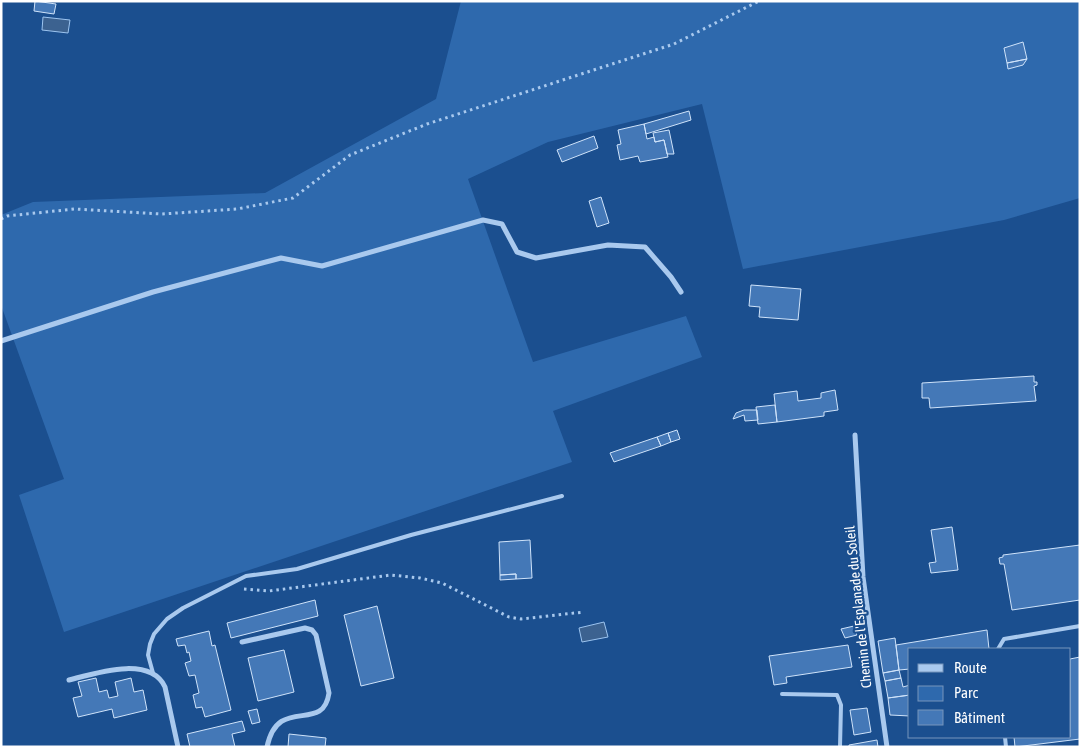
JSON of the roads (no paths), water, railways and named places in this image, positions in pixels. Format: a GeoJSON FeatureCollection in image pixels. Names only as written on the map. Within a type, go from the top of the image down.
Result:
{"type":"FeatureCollection","features":[{"type":"Feature","properties":{"kind":"street"},"geometry":{"type":"LineString","coordinates":[[1,341],[153,292],[280,258],[322,266],[483,220],[502,224],[517,252],[536,258],[608,245],[645,247],[671,277],[681,292]]}},
{"type":"Feature","properties":{"kind":"street","name":"Chemin de l'Esplanade du Soleil"},"geometry":{"type":"LineString","coordinates":[[855,435],[863,577],[887,747]]}},
{"type":"Feature","properties":{"kind":"street"},"geometry":{"type":"LineString","coordinates":[[242,642],[304,628],[312,630],[316,635],[329,693],[328,703],[317,713],[285,718],[274,726],[267,747]]}},
{"type":"Feature","properties":{"kind":"street"},"geometry":{"type":"LineString","coordinates":[[70,680],[103,671],[140,670],[153,672],[161,678],[165,686],[178,747]]}},
{"type":"Feature","properties":{"kind":"lane"},"geometry":{"type":"LineString","coordinates":[[153,672],[148,656],[154,634],[168,619],[183,608],[246,576],[297,569],[411,535],[562,496]]}},
{"type":"Feature","properties":{"kind":"lane"},"geometry":{"type":"LineString","coordinates":[[999,648],[1004,639],[1080,626]]}},
{"type":"Feature","properties":{"kind":"lane"},"geometry":{"type":"LineString","coordinates":[[782,694],[837,695],[842,705],[840,747]]}}]}
